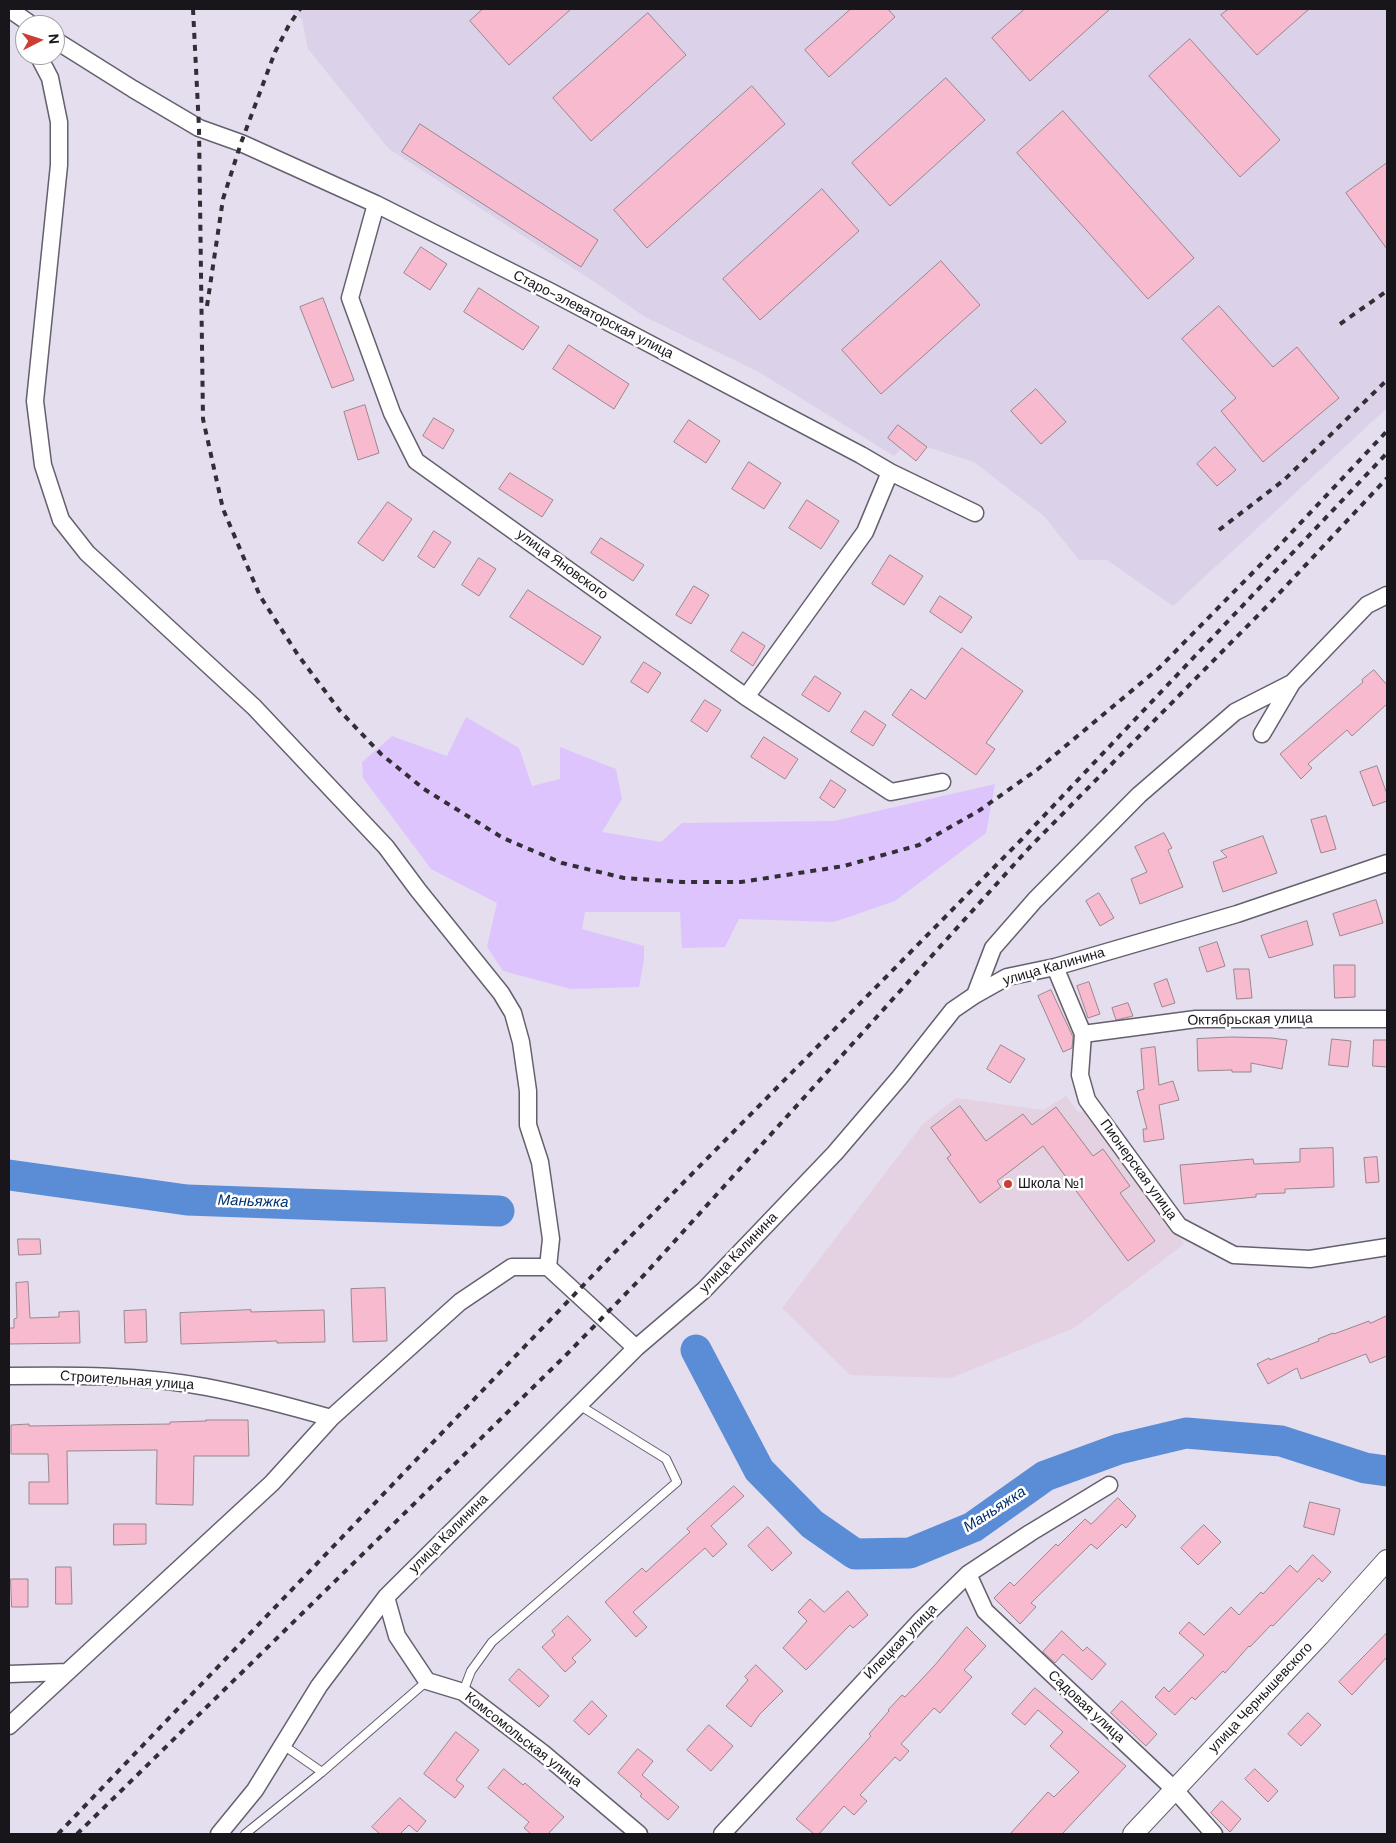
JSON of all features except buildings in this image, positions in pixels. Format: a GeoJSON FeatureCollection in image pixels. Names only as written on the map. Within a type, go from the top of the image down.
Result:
{"type":"FeatureCollection","features":[{"type":"Feature","properties":{"kind":"street","name":"Старо-элеваторская улица"},"geometry":{"type":"LineString","coordinates":[[65,46],[199,128],[241,144],[376,204],[551,292],[890,472],[975,512]]}},
{"type":"Feature","properties":{"kind":"street"},"geometry":{"type":"LineString","coordinates":[[43,65],[50,78],[59,122],[59,166],[35,401],[43,465],[61,520],[87,553],[254,707],[386,847],[418,890],[501,992],[513,1012],[521,1042],[528,1091],[528,1125],[540,1162],[551,1239],[548,1268]]}},
{"type":"Feature","properties":{"kind":"street","name":"улица Яновского"},"geometry":{"type":"LineString","coordinates":[[376,204],[350,298],[392,413],[416,461],[746,697],[891,792],[942,782]]}},
{"type":"Feature","properties":{"kind":"street"},"geometry":{"type":"LineString","coordinates":[[746,697],[865,532],[890,472]]}},
{"type":"Feature","properties":{"kind":"street"},"geometry":{"type":"LineString","coordinates":[[1262,734],[1292,683],[1367,605],[1387,596]]}},
{"type":"Feature","properties":{"kind":"street"},"geometry":{"type":"LineString","coordinates":[[975,995],[993,948],[1035,900],[1139,795],[1235,712],[1292,683]]}},
{"type":"Feature","properties":{"kind":"street","name":"улица Калинина"},"geometry":{"type":"LineString","coordinates":[[219,1834],[255,1790],[318,1686],[386,1597],[636,1348],[704,1290],[828,1161],[900,1077],[953,1010],[975,995],[1008,977],[1055,967],[1237,914],[1387,863]]}},
{"type":"Feature","properties":{"kind":"street","name":"Пионерская улица"},"geometry":{"type":"LineString","coordinates":[[1055,967],[1083,1034],[1080,1075],[1087,1100],[1180,1226],[1234,1255],[1310,1259],[1387,1248]]}},
{"type":"Feature","properties":{"kind":"street","name":"Октябрьская улица"},"geometry":{"type":"LineString","coordinates":[[1083,1034],[1196,1018],[1387,1019]]}},
{"type":"Feature","properties":{"kind":"street"},"geometry":{"type":"LineString","coordinates":[[9,1726],[272,1483],[331,1418],[460,1302],[512,1267],[548,1268],[636,1348]]}},
{"type":"Feature","properties":{"kind":"street","name":"Строительная улица"},"geometry":{"type":"LineString","coordinates":[[9,1376],[77,1375],[145,1379],[195,1385],[279,1403],[331,1418]]}},
{"type":"Feature","properties":{"kind":"street","name":"Илецкая улица"},"geometry":{"type":"LineString","coordinates":[[722,1834],[922,1619],[968,1574],[1030,1533],[1109,1485]]}},
{"type":"Feature","properties":{"kind":"street","name":"улица Чернышевского"},"geometry":{"type":"LineString","coordinates":[[1133,1834],[1387,1560]]}},
{"type":"Feature","properties":{"kind":"street","name":"Садовая улица"},"geometry":{"type":"LineString","coordinates":[[968,1574],[984,1611],[1175,1790],[1214,1834]]}},
{"type":"Feature","properties":{"kind":"street"},"geometry":{"type":"LineString","coordinates":[[386,1597],[397,1636],[427,1681]]}},
{"type":"Feature","properties":{"kind":"street"},"geometry":{"type":"LineString","coordinates":[[9,1674],[67,1672]]}},
{"type":"Feature","properties":{"kind":"street","name":"Комсомольская улица"},"geometry":{"type":"LineString","coordinates":[[427,1681],[463,1692],[543,1753],[639,1834]]}},
{"type":"Feature","properties":{"kind":"lane"},"geometry":{"type":"LineString","coordinates":[[463,1692],[472,1671],[492,1642],[677,1482],[666,1459],[579,1405]]}},
{"type":"Feature","properties":{"kind":"lane"},"geometry":{"type":"LineString","coordinates":[[245,1834],[322,1772],[427,1681]]}},
{"type":"Feature","properties":{"kind":"lane"},"geometry":{"type":"LineString","coordinates":[[283,1745],[322,1772]]}},
{"type":"Feature","properties":{"kind":"shaded area"},"geometry":{"type":"Polygon","coordinates":[[[289,9],[1387,9],[1387,408],[1173,606],[1107,560],[1079,560],[1044,516],[974,462],[927,447],[916,461],[901,449],[894,456],[759,372],[645,317],[596,283],[389,149],[308,49],[302,19],[289,9]]]}},
{"type":"Feature","properties":{"kind":"shaded area"},"geometry":{"type":"Polygon","coordinates":[[[466,717],[519,748],[532,786],[560,779],[560,747],[616,769],[622,799],[602,832],[661,842],[682,823],[834,821],[995,784],[986,833],[895,901],[834,922],[739,919],[725,947],[682,948],[680,912],[585,912],[582,929],[644,946],[644,960],[639,987],[571,989],[503,971],[487,947],[497,903],[431,869],[363,778],[362,762],[392,736],[447,756],[466,717]]]}},
{"type":"Feature","properties":{"kind":"shaded area","name":"Школа №1"},"geometry":{"type":"Polygon","coordinates":[[[1066,1096],[1078,1112],[1086,1111],[1184,1244],[1074,1328],[951,1378],[850,1375],[782,1308],[923,1124],[956,1098],[1043,1110],[1066,1096]]]}},
{"type":"Feature","properties":{"kind":"waterway","name":"Маньяжка"},"geometry":{"type":"LineString","coordinates":[[9,1175],[187,1200],[499,1211]]}},
{"type":"Feature","properties":{"kind":"waterway","name":"Маньяжка"},"geometry":{"type":"LineString","coordinates":[[696,1350],[759,1470],[812,1524],[855,1554],[910,1553],[973,1527],[1045,1476],[1119,1449],[1186,1433],[1281,1441],[1365,1468],[1387,1471]]}},
{"type":"Feature","properties":{"kind":"railway"},"geometry":{"type":"LineString","coordinates":[[193,9],[199,128],[203,419],[223,509],[260,596],[298,655],[340,711],[381,754],[424,789],[503,838],[562,863],[624,878],[682,882],[741,882],[844,866],[919,845],[980,810],[1038,769],[1159,668],[1277,548],[1387,431]]}},
{"type":"Feature","properties":{"kind":"railway"},"geometry":{"type":"LineString","coordinates":[[207,306],[223,199],[241,143],[275,52],[300,9]]}},
{"type":"Feature","properties":{"kind":"railway"},"geometry":{"type":"LineString","coordinates":[[1340,324],[1387,291]]}},
{"type":"Feature","properties":{"kind":"railway"},"geometry":{"type":"LineString","coordinates":[[1219,530],[1284,480],[1387,380]]}},
{"type":"Feature","properties":{"kind":"railway"},"geometry":{"type":"LineString","coordinates":[[58,1834],[618,1249],[1021,840],[1387,453]]}},
{"type":"Feature","properties":{"kind":"railway"},"geometry":{"type":"LineString","coordinates":[[77,1834],[566,1355],[645,1274],[1029,848],[1272,601],[1387,478]]}},
{"type":"Feature","properties":{"kind":"place","name":"Школа №1"},"geometry":{"type":"Point","coordinates":[1008,1184]}}]}
